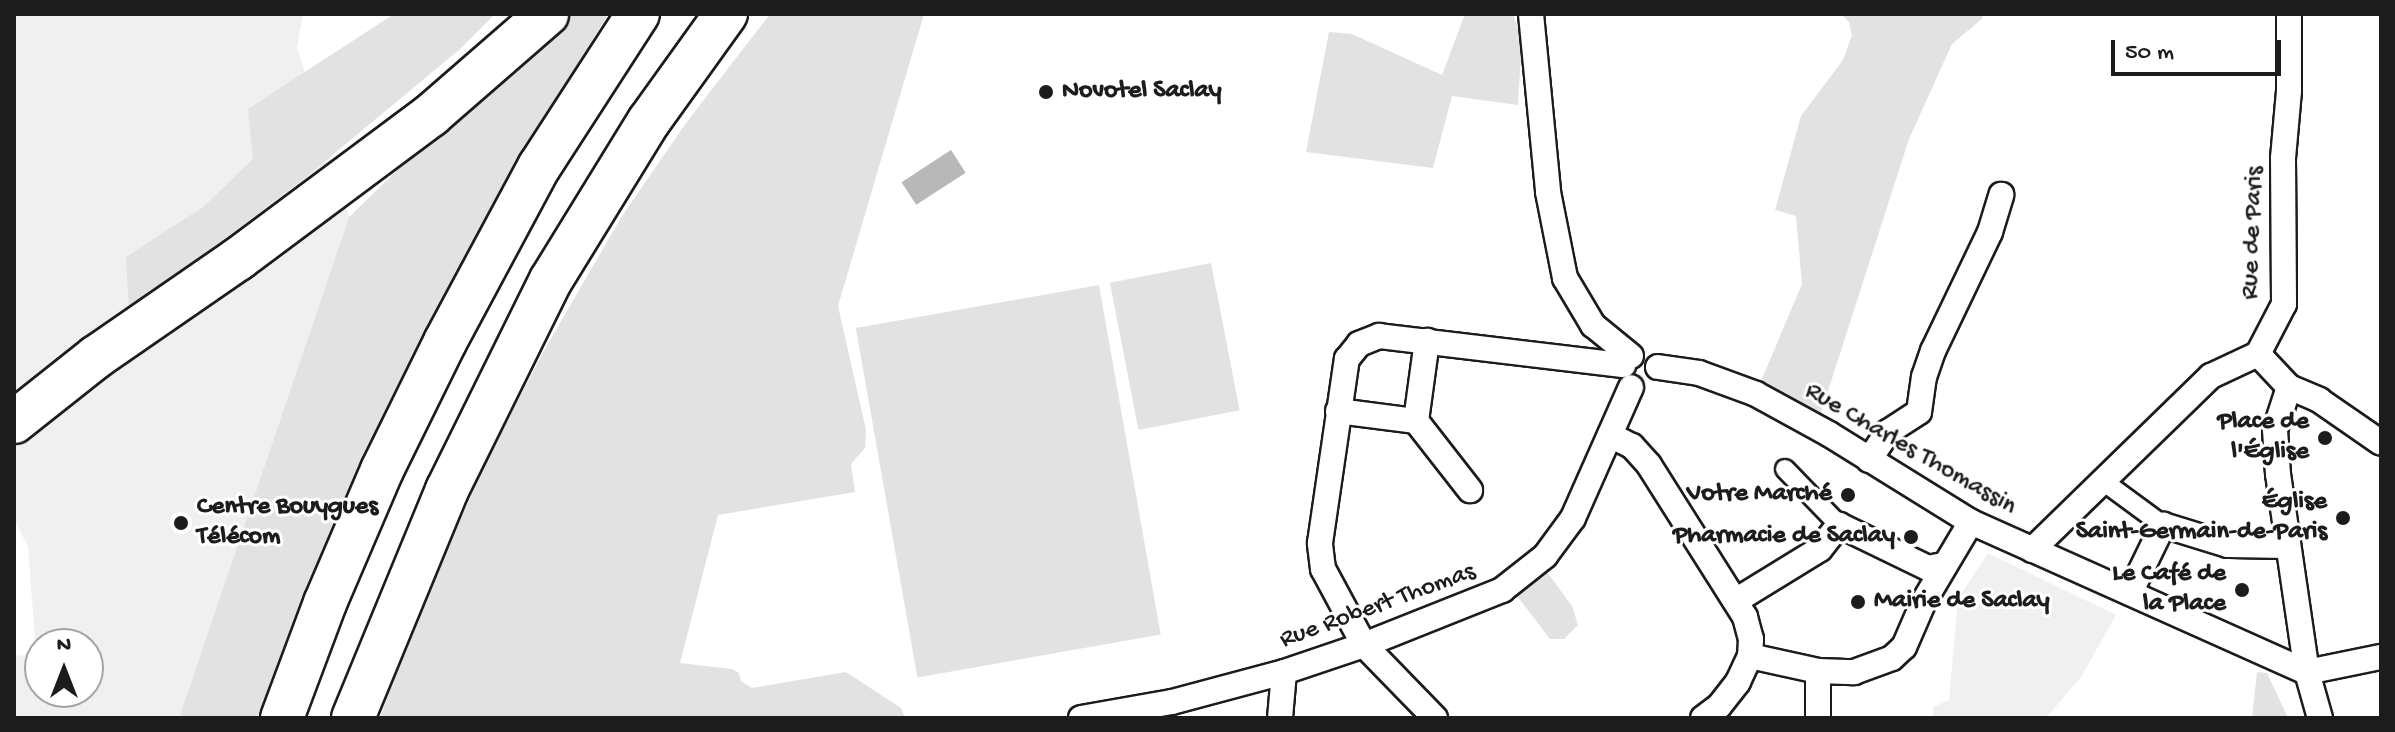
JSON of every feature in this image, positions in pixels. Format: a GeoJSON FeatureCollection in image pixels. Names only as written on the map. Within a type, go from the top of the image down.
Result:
{"type":"FeatureCollection","features":[{"type":"Feature","properties":{"kind":"highway"},"geometry":{"type":"LineString","coordinates":[[14,422],[96,357],[238,259],[431,115],[547,14]]}},
{"type":"Feature","properties":{"kind":"highway"},"geometry":{"type":"LineString","coordinates":[[282,718],[325,603],[382,470],[445,342],[539,167],[638,14]]}},
{"type":"Feature","properties":{"kind":"highway"},"geometry":{"type":"LineString","coordinates":[[353,718],[447,490],[551,280],[649,121],[726,14]]}},
{"type":"Feature","properties":{"kind":"street"},"geometry":{"type":"LineString","coordinates":[[1531,14],[1548,192],[1562,269],[1585,315],[1629,370]]}},
{"type":"Feature","properties":{"kind":"street","name":"Rue de Paris"},"geometry":{"type":"LineString","coordinates":[[2258,354],[2284,304],[2283,158],[2289,91],[2289,14]]}},
{"type":"Feature","properties":{"kind":"street"},"geometry":{"type":"LineString","coordinates":[[1869,460],[1888,432],[1919,412],[1924,377],[1933,351],[1990,232],[2001,195]]}},
{"type":"Feature","properties":{"kind":"street"},"geometry":{"type":"LineString","coordinates":[[1435,718],[1364,645],[1328,582],[1320,557],[1347,359],[1359,344],[1379,336],[1629,370]]}},
{"type":"Feature","properties":{"kind":"street"},"geometry":{"type":"LineString","coordinates":[[1416,421],[1427,341]]}},
{"type":"Feature","properties":{"kind":"street"},"geometry":{"type":"LineString","coordinates":[[2032,550],[2211,376],[2258,354],[2289,387],[2319,400],[2381,443]]}},
{"type":"Feature","properties":{"kind":"street","name":"Rue Charles Thomassin"},"geometry":{"type":"LineString","coordinates":[[1629,370],[1647,355],[1658,367],[1699,373],[1756,394],[1971,522],[2130,593],[2177,604],[2307,672]]}},
{"type":"Feature","properties":{"kind":"street","name":"Rue Robert Thomas"},"geometry":{"type":"LineString","coordinates":[[1081,718],[1172,702],[1284,672],[1364,645],[1502,590],[1545,556],[1586,495],[1610,435],[1629,370]]}},
{"type":"Feature","properties":{"kind":"street"},"geometry":{"type":"LineString","coordinates":[[2289,387],[2275,430],[2307,672],[2320,718]]}},
{"type":"Feature","properties":{"kind":"street"},"geometry":{"type":"LineString","coordinates":[[1338,411],[1416,421],[1470,490]]}},
{"type":"Feature","properties":{"kind":"street"},"geometry":{"type":"LineString","coordinates":[[1610,435],[1632,446],[1649,465],[1680,519],[1737,600],[1751,639],[1750,656],[1738,682],[1719,706],[1703,718]]}},
{"type":"Feature","properties":{"kind":"street"},"geometry":{"type":"LineString","coordinates":[[1785,469],[1839,525],[1928,568],[1943,565]]}},
{"type":"Feature","properties":{"kind":"street"},"geometry":{"type":"LineString","coordinates":[[2103,481],[2163,525],[2228,545],[2252,549],[2288,546]]}},
{"type":"Feature","properties":{"kind":"street"},"geometry":{"type":"LineString","coordinates":[[1750,656],[1818,671],[1854,672],[1892,658],[1904,647],[1943,565],[1971,522]]}},
{"type":"Feature","properties":{"kind":"street"},"geometry":{"type":"LineString","coordinates":[[1737,600],[1820,549],[1839,525]]}},
{"type":"Feature","properties":{"kind":"street"},"geometry":{"type":"LineString","coordinates":[[2130,593],[2163,525]]}},
{"type":"Feature","properties":{"kind":"street"},"geometry":{"type":"LineString","coordinates":[[2307,672],[2381,657]]}},
{"type":"Feature","properties":{"kind":"street"},"geometry":{"type":"LineString","coordinates":[[1818,671],[1818,718]]}},
{"type":"Feature","properties":{"kind":"street"},"geometry":{"type":"LineString","coordinates":[[1280,718],[1284,672]]}},
{"type":"Feature","properties":{"kind":"shaded area"},"geometry":{"type":"Polygon","coordinates":[[[14,14],[303,14],[297,47],[349,217],[179,718],[14,718],[14,656],[24,655],[24,708],[104,708],[104,628],[34,628],[28,547],[14,519],[14,14]]]}},
{"type":"Feature","properties":{"kind":"shaded area"},"geometry":{"type":"Polygon","coordinates":[[[394,14],[495,14],[460,49],[306,177],[129,311],[126,257],[203,207],[253,159],[248,109],[394,14]]]}},
{"type":"Feature","properties":{"kind":"shaded area"},"geometry":{"type":"Polygon","coordinates":[[[559,14],[608,14],[480,227],[405,376],[337,522],[261,718],[179,718],[349,217],[559,14]]]}},
{"type":"Feature","properties":{"kind":"shaded area"},"geometry":{"type":"Polygon","coordinates":[[[770,14],[924,14],[838,306],[866,430],[865,448],[851,464],[855,492],[718,515],[680,663],[732,669],[739,673],[741,681],[752,688],[846,672],[901,708],[905,718],[380,718],[408,639],[483,468],[542,354],[622,216],[686,123],[770,14]]]}},
{"type":"Feature","properties":{"kind":"shaded area"},"geometry":{"type":"Polygon","coordinates":[[[1465,14],[1513,14],[1522,39],[1518,105],[1452,96],[1433,168],[1306,152],[1329,32],[1352,34],[1442,75],[1465,14]]]}},
{"type":"Feature","properties":{"kind":"shaded area"},"geometry":{"type":"Polygon","coordinates":[[[1841,14],[1981,14],[1983,18],[1952,44],[1909,139],[1819,419],[1761,381],[1802,284],[1796,216],[1775,210],[1801,116],[1843,60],[1852,35],[1849,22],[1841,14]]]}},
{"type":"Feature","properties":{"kind":"shaded area"},"geometry":{"type":"Polygon","coordinates":[[[951,150],[966,173],[916,205],[902,182],[951,150]]]}},
{"type":"Feature","properties":{"kind":"shaded area"},"geometry":{"type":"Polygon","coordinates":[[[1211,263],[1240,410],[1139,430],[1110,283],[1211,263]]]}},
{"type":"Feature","properties":{"kind":"shaded area"},"geometry":{"type":"Polygon","coordinates":[[[1099,285],[1161,635],[917,677],[856,328],[1099,285]]]}},
{"type":"Feature","properties":{"kind":"shaded area"},"geometry":{"type":"Polygon","coordinates":[[[1988,553],[2116,615],[2081,677],[2046,718],[1933,718],[1933,707],[1949,700],[1958,599],[1988,553]]]}},
{"type":"Feature","properties":{"kind":"shaded area"},"geometry":{"type":"Polygon","coordinates":[[[1545,569],[1572,606],[1578,625],[1564,639],[1550,639],[1514,592],[1545,569]]]}},
{"type":"Feature","properties":{"kind":"shaded area"},"geometry":{"type":"Polygon","coordinates":[[[2257,672],[2267,673],[2288,718],[2252,718],[2257,672]]]}},
{"type":"Feature","properties":{"kind":"place","name":"Novotel Saclay"},"geometry":{"type":"Point","coordinates":[1046,92]}},
{"type":"Feature","properties":{"kind":"place","name":"Place de l'Église"},"geometry":{"type":"Point","coordinates":[2325,438]}},
{"type":"Feature","properties":{"kind":"place","name":"Votre Marché"},"geometry":{"type":"Point","coordinates":[1848,495]}},
{"type":"Feature","properties":{"kind":"place","name":"Église Saint-Germain-de-Paris"},"geometry":{"type":"Point","coordinates":[2343,518]}},
{"type":"Feature","properties":{"kind":"place","name":"Centre Bouygues Télécom"},"geometry":{"type":"Point","coordinates":[181,523]}},
{"type":"Feature","properties":{"kind":"place","name":"Pharmacie de Saclay"},"geometry":{"type":"Point","coordinates":[1911,537]}},
{"type":"Feature","properties":{"kind":"place","name":"Le Café de la Place"},"geometry":{"type":"Point","coordinates":[2242,590]}},
{"type":"Feature","properties":{"kind":"place","name":"Mairie de Saclay"},"geometry":{"type":"Point","coordinates":[1858,602]}}]}
